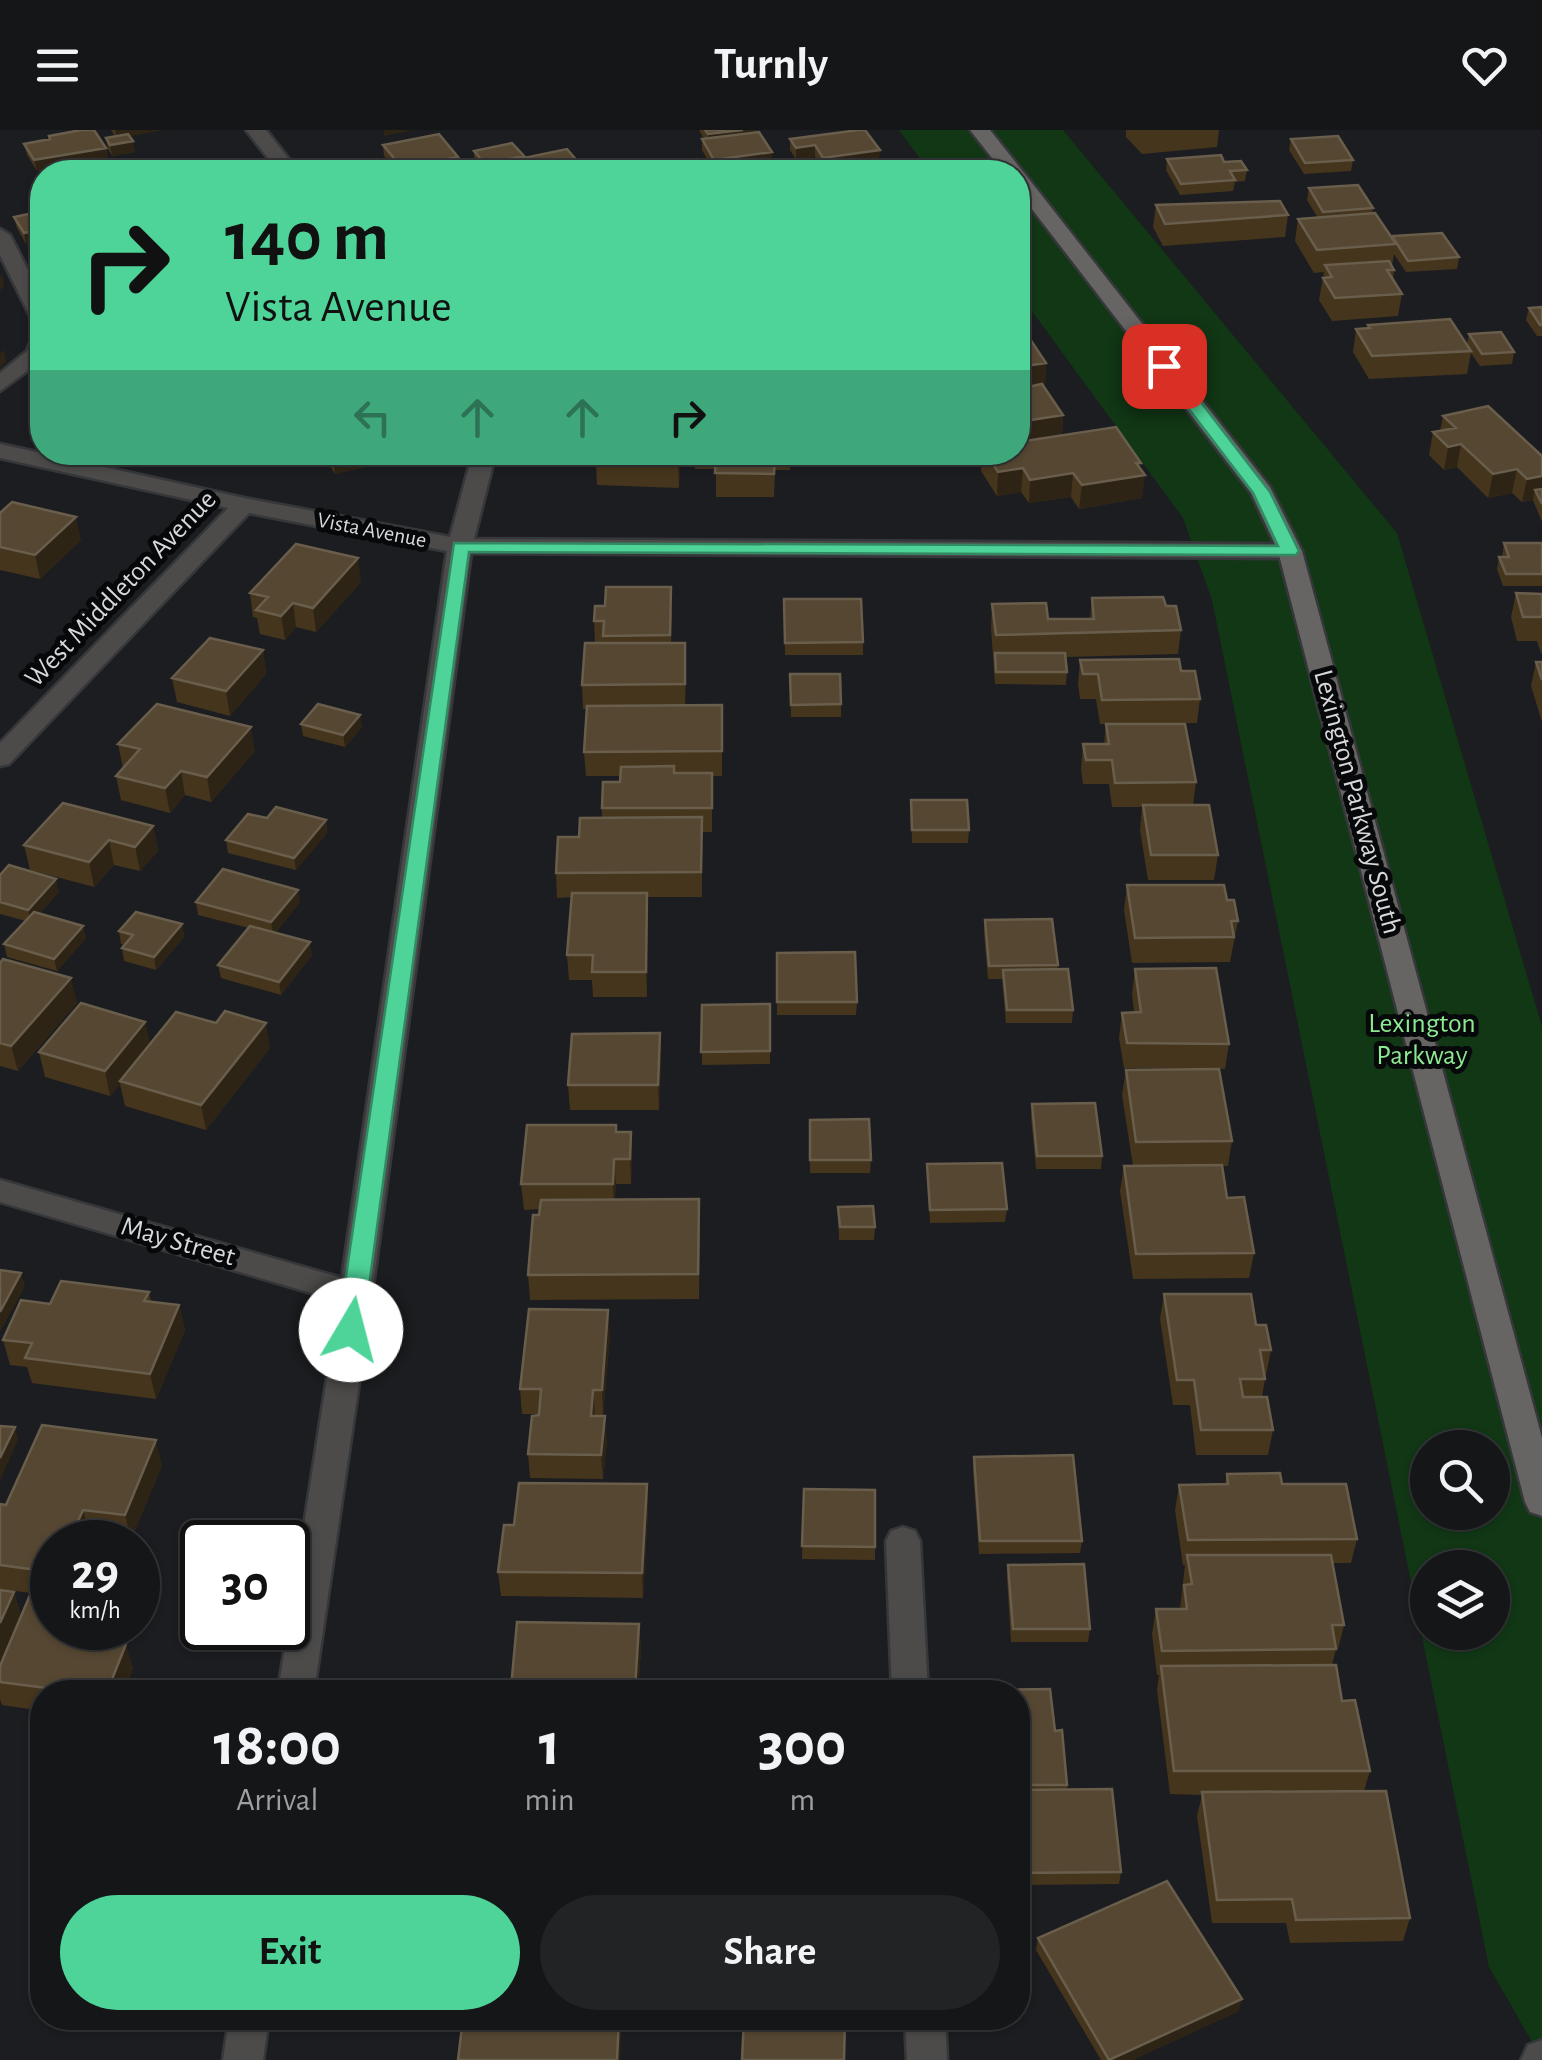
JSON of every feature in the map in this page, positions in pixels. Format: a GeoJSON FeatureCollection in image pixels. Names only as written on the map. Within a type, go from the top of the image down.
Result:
{"type":"FeatureCollection","features":[{"type":"Feature","properties":{"kind":"street"},"geometry":{"type":"LineString","coordinates":[[256,130],[280,160]]}},
{"type":"Feature","properties":{"kind":"street","name":"Lexington Parkway South"},"geometry":{"type":"LineString","coordinates":[[980,130],[1004,160]]}},
{"type":"Feature","properties":{"kind":"street","name":"Lexington Parkway South"},"geometry":{"type":"LineString","coordinates":[[1030,193],[1262,492],[1290,551],[1542,1502]]}},
{"type":"Feature","properties":{"kind":"street"},"geometry":{"type":"LineString","coordinates":[[0,235],[30,294]]}},
{"type":"Feature","properties":{"kind":"street"},"geometry":{"type":"LineString","coordinates":[[0,384],[30,360]]}},
{"type":"Feature","properties":{"kind":"street","name":"Vista Avenue"},"geometry":{"type":"LineString","coordinates":[[0,450],[30,457]]}},
{"type":"Feature","properties":{"kind":"street","name":"Vista Avenue"},"geometry":{"type":"LineString","coordinates":[[67,465],[244,505],[460,546],[1290,551]]}},
{"type":"Feature","properties":{"kind":"street"},"geometry":{"type":"LineString","coordinates":[[298,1680],[460,546],[482,465]]}},
{"type":"Feature","properties":{"kind":"street","name":"West Middleton Avenue"},"geometry":{"type":"LineString","coordinates":[[0,758],[244,505]]}},
{"type":"Feature","properties":{"kind":"street","name":"May Street"},"geometry":{"type":"LineString","coordinates":[[0,1190],[356,1294]]}},
{"type":"Feature","properties":{"kind":"street"},"geometry":{"type":"LineString","coordinates":[[903,1541],[909,1680]]}},
{"type":"Feature","properties":{"kind":"street"},"geometry":{"type":"LineString","coordinates":[[244,2060],[248,2030]]}},
{"type":"Feature","properties":{"kind":"street"},"geometry":{"type":"LineString","coordinates":[[926,2030],[927,2060]]}},
{"type":"Feature","properties":{"kind":"green space","name":"Lexington Parkway"},"geometry":{"type":"Polygon","coordinates":[[[899,130],[1063,130],[1397,533],[1542,1027],[1542,2059],[1489,1967],[1425,1650],[1510,1650],[1510,1550],[1410,1550],[1410,1577],[1212,600],[1183,518],[1030,308],[1030,160],[921,160],[899,130]]]}},
{"type":"Feature","properties":{"kind":"building"},"geometry":{"type":"Polygon","coordinates":[[[94,130],[106,148],[34,160],[24,144],[50,139],[49,136],[94,130]]]}},
{"type":"Feature","properties":{"kind":"building"},"geometry":{"type":"Polygon","coordinates":[[[705,130],[743,130],[708,134],[705,130]]]}},
{"type":"Feature","properties":{"kind":"building"},"geometry":{"type":"Polygon","coordinates":[[[865,130],[880,150],[823,158],[815,145],[796,148],[790,139],[865,130]]]}},
{"type":"Feature","properties":{"kind":"building"},"geometry":{"type":"Polygon","coordinates":[[[759,132],[772,152],[714,160],[702,139],[759,132]]]}},
{"type":"Feature","properties":{"kind":"building"},"geometry":{"type":"Polygon","coordinates":[[[128,134],[133,141],[110,145],[106,138],[128,134]]]}},
{"type":"Feature","properties":{"kind":"building"},"geometry":{"type":"Polygon","coordinates":[[[439,134],[458,157],[395,160],[383,145],[439,134]]]}},
{"type":"Feature","properties":{"kind":"building"},"geometry":{"type":"Polygon","coordinates":[[[1338,136],[1353,160],[1305,163],[1291,139],[1338,136]]]}},
{"type":"Feature","properties":{"kind":"building"},"geometry":{"type":"Polygon","coordinates":[[[512,143],[524,156],[482,160],[474,151],[512,143]]]}},
{"type":"Feature","properties":{"kind":"building"},"geometry":{"type":"Polygon","coordinates":[[[567,149],[576,160],[520,160],[567,149]]]}},
{"type":"Feature","properties":{"kind":"building"},"geometry":{"type":"Polygon","coordinates":[[[1221,155],[1224,162],[1241,161],[1247,170],[1230,171],[1235,180],[1181,184],[1167,159],[1221,155]]]}},
{"type":"Feature","properties":{"kind":"building"},"geometry":{"type":"Polygon","coordinates":[[[1358,185],[1373,208],[1323,212],[1309,188],[1358,185]]]}},
{"type":"Feature","properties":{"kind":"building"},"geometry":{"type":"Polygon","coordinates":[[[1280,201],[1288,215],[1165,224],[1156,205],[1280,201]]]}},
{"type":"Feature","properties":{"kind":"building"},"geometry":{"type":"Polygon","coordinates":[[[1375,213],[1396,244],[1317,250],[1298,219],[1375,213]]]}},
{"type":"Feature","properties":{"kind":"building"},"geometry":{"type":"Polygon","coordinates":[[[30,214],[30,232],[24,233],[14,217],[30,214]]]}},
{"type":"Feature","properties":{"kind":"building"},"geometry":{"type":"Polygon","coordinates":[[[1442,233],[1459,257],[1408,261],[1392,236],[1442,233]]]}},
{"type":"Feature","properties":{"kind":"building"},"geometry":{"type":"Polygon","coordinates":[[[1389,261],[1394,270],[1387,270],[1402,294],[1335,298],[1323,278],[1332,277],[1325,265],[1389,261]]]}},
{"type":"Feature","properties":{"kind":"building"},"geometry":{"type":"Polygon","coordinates":[[[1542,307],[1542,325],[1540,325],[1529,308],[1542,307]]]}},
{"type":"Feature","properties":{"kind":"building"},"geometry":{"type":"Polygon","coordinates":[[[1450,319],[1471,351],[1372,356],[1356,329],[1370,328],[1368,325],[1450,319]]]}},
{"type":"Feature","properties":{"kind":"building"},"geometry":{"type":"Polygon","coordinates":[[[1501,332],[1514,352],[1482,354],[1469,334],[1501,332]]]}},
{"type":"Feature","properties":{"kind":"building"},"geometry":{"type":"Polygon","coordinates":[[[1030,339],[1046,363],[1030,365],[1030,339]]]}},
{"type":"Feature","properties":{"kind":"building"},"geometry":{"type":"Polygon","coordinates":[[[1042,384],[1063,415],[1030,420],[1030,386],[1042,384]]]}},
{"type":"Feature","properties":{"kind":"building"},"geometry":{"type":"Polygon","coordinates":[[[1488,406],[1542,456],[1542,476],[1527,479],[1517,469],[1493,474],[1461,444],[1448,447],[1433,432],[1456,428],[1443,416],[1488,406]]]}},
{"type":"Feature","properties":{"kind":"building"},"geometry":{"type":"Polygon","coordinates":[[[1116,427],[1145,475],[1082,485],[1073,473],[1030,480],[1023,468],[998,472],[993,465],[1030,465],[1030,440],[1116,427]]]}},
{"type":"Feature","properties":{"kind":"building"},"geometry":{"type":"Polygon","coordinates":[[[715,465],[774,465],[774,474],[715,473],[715,465]]]}},
{"type":"Feature","properties":{"kind":"building"},"geometry":{"type":"Polygon","coordinates":[[[12,502],[76,517],[35,555],[0,547],[0,513],[12,502]]]}},
{"type":"Feature","properties":{"kind":"building"},"geometry":{"type":"Polygon","coordinates":[[[1504,543],[1542,543],[1542,574],[1506,574],[1499,557],[1509,557],[1504,543]]]}},
{"type":"Feature","properties":{"kind":"building"},"geometry":{"type":"Polygon","coordinates":[[[296,544],[358,558],[313,608],[293,603],[281,616],[256,610],[268,597],[250,593],[296,544]]]}},
{"type":"Feature","properties":{"kind":"building"},"geometry":{"type":"Polygon","coordinates":[[[606,587],[671,587],[670,635],[603,636],[604,621],[594,621],[595,606],[605,606],[606,587]]]}},
{"type":"Feature","properties":{"kind":"building"},"geometry":{"type":"Polygon","coordinates":[[[1516,593],[1542,594],[1542,617],[1523,617],[1516,593]]]}},
{"type":"Feature","properties":{"kind":"building"},"geometry":{"type":"Polygon","coordinates":[[[1163,597],[1166,606],[1176,606],[1181,630],[996,635],[992,604],[1046,603],[1048,619],[1094,619],[1092,598],[1163,597]]]}},
{"type":"Feature","properties":{"kind":"building"},"geometry":{"type":"Polygon","coordinates":[[[784,599],[861,599],[863,642],[785,643],[784,599]]]}},
{"type":"Feature","properties":{"kind":"building"},"geometry":{"type":"Polygon","coordinates":[[[210,638],[263,650],[226,691],[172,678],[210,638]]]}},
{"type":"Feature","properties":{"kind":"building"},"geometry":{"type":"Polygon","coordinates":[[[585,643],[685,643],[685,684],[582,685],[585,643]]]}},
{"type":"Feature","properties":{"kind":"building"},"geometry":{"type":"Polygon","coordinates":[[[995,653],[1065,653],[1067,672],[996,672],[995,653]]]}},
{"type":"Feature","properties":{"kind":"building"},"geometry":{"type":"Polygon","coordinates":[[[1179,659],[1181,671],[1195,671],[1200,699],[1102,700],[1098,674],[1083,674],[1080,660],[1179,659]]]}},
{"type":"Feature","properties":{"kind":"building"},"geometry":{"type":"Polygon","coordinates":[[[790,674],[840,674],[841,704],[791,705],[790,674]]]}},
{"type":"Feature","properties":{"kind":"building"},"geometry":{"type":"Polygon","coordinates":[[[157,704],[251,727],[207,777],[181,771],[165,788],[116,776],[140,749],[118,744],[157,704]]]}},
{"type":"Feature","properties":{"kind":"building"},"geometry":{"type":"Polygon","coordinates":[[[318,704],[360,715],[343,735],[301,724],[318,704]]]}},
{"type":"Feature","properties":{"kind":"building"},"geometry":{"type":"Polygon","coordinates":[[[722,705],[722,751],[584,752],[587,706],[722,705]]]}},
{"type":"Feature","properties":{"kind":"building"},"geometry":{"type":"Polygon","coordinates":[[[1106,724],[1185,724],[1196,782],[1115,783],[1112,760],[1086,760],[1083,744],[1109,744],[1106,724]]]}},
{"type":"Feature","properties":{"kind":"building"},"geometry":{"type":"Polygon","coordinates":[[[674,766],[674,773],[712,773],[712,808],[602,808],[603,782],[620,782],[621,767],[674,766]]]}},
{"type":"Feature","properties":{"kind":"building"},"geometry":{"type":"Polygon","coordinates":[[[911,800],[967,800],[969,830],[912,830],[911,800]]]}},
{"type":"Feature","properties":{"kind":"building"},"geometry":{"type":"Polygon","coordinates":[[[63,803],[153,826],[135,847],[109,840],[89,862],[24,845],[63,803]]]}},
{"type":"Feature","properties":{"kind":"building"},"geometry":{"type":"Polygon","coordinates":[[[1143,805],[1209,805],[1218,855],[1151,855],[1143,805]]]}},
{"type":"Feature","properties":{"kind":"building"},"geometry":{"type":"Polygon","coordinates":[[[276,807],[326,820],[294,858],[226,840],[248,814],[267,818],[276,807]]]}},
{"type":"Feature","properties":{"kind":"building"},"geometry":{"type":"Polygon","coordinates":[[[702,817],[701,872],[556,873],[558,837],[579,837],[580,818],[702,817]]]}},
{"type":"Feature","properties":{"kind":"building"},"geometry":{"type":"Polygon","coordinates":[[[9,865],[56,879],[28,910],[0,902],[0,875],[9,865]]]}},
{"type":"Feature","properties":{"kind":"building"},"geometry":{"type":"Polygon","coordinates":[[[223,869],[298,890],[271,922],[196,902],[223,869]]]}},
{"type":"Feature","properties":{"kind":"building"},"geometry":{"type":"Polygon","coordinates":[[[1127,885],[1224,885],[1227,900],[1234,900],[1238,921],[1231,921],[1234,937],[1135,938],[1127,885]]]}},
{"type":"Feature","properties":{"kind":"building"},"geometry":{"type":"Polygon","coordinates":[[[572,893],[647,893],[646,972],[592,972],[593,955],[567,955],[572,893]]]}},
{"type":"Feature","properties":{"kind":"building"},"geometry":{"type":"Polygon","coordinates":[[[34,912],[83,926],[54,959],[4,944],[34,912]]]}},
{"type":"Feature","properties":{"kind":"building"},"geometry":{"type":"Polygon","coordinates":[[[136,912],[182,924],[154,957],[122,948],[133,935],[119,931],[136,912]]]}},
{"type":"Feature","properties":{"kind":"building"},"geometry":{"type":"Polygon","coordinates":[[[1052,919],[1058,965],[989,966],[985,920],[1052,919]]]}},
{"type":"Feature","properties":{"kind":"building"},"geometry":{"type":"Polygon","coordinates":[[[250,926],[310,942],[279,982],[218,965],[250,926]]]}},
{"type":"Feature","properties":{"kind":"building"},"geometry":{"type":"Polygon","coordinates":[[[855,952],[857,1002],[777,1002],[777,953],[855,952]]]}},
{"type":"Feature","properties":{"kind":"building"},"geometry":{"type":"Polygon","coordinates":[[[3,959],[71,978],[11,1046],[0,1043],[3,959]]]}},
{"type":"Feature","properties":{"kind":"building"},"geometry":{"type":"Polygon","coordinates":[[[1216,968],[1229,1044],[1127,1043],[1122,1013],[1141,1012],[1135,969],[1216,968]]]}},
{"type":"Feature","properties":{"kind":"building"},"geometry":{"type":"Polygon","coordinates":[[[1068,969],[1073,1010],[1007,1010],[1003,970],[1068,969]]]}},
{"type":"Feature","properties":{"kind":"building"},"geometry":{"type":"Polygon","coordinates":[[[81,1003],[145,1022],[105,1071],[39,1052],[81,1003]]]}},
{"type":"Feature","properties":{"kind":"building"},"geometry":{"type":"Polygon","coordinates":[[[770,1004],[770,1051],[701,1052],[702,1005],[770,1004]]]}},
{"type":"Feature","properties":{"kind":"building"},"geometry":{"type":"Polygon","coordinates":[[[225,1011],[266,1023],[201,1105],[120,1081],[176,1012],[216,1023],[225,1011]]]}},
{"type":"Feature","properties":{"kind":"building"},"geometry":{"type":"Polygon","coordinates":[[[660,1033],[658,1085],[568,1085],[572,1034],[660,1033]]]}},
{"type":"Feature","properties":{"kind":"building"},"geometry":{"type":"Polygon","coordinates":[[[1219,1069],[1232,1141],[1136,1142],[1126,1070],[1219,1069]]]}},
{"type":"Feature","properties":{"kind":"building"},"geometry":{"type":"Polygon","coordinates":[[[1095,1103],[1102,1156],[1037,1156],[1032,1104],[1095,1103]]]}},
{"type":"Feature","properties":{"kind":"building"},"geometry":{"type":"Polygon","coordinates":[[[869,1119],[871,1160],[810,1160],[810,1120],[869,1119]]]}},
{"type":"Feature","properties":{"kind":"building"},"geometry":{"type":"Polygon","coordinates":[[[527,1125],[616,1125],[616,1132],[631,1132],[630,1159],[614,1159],[613,1184],[521,1184],[527,1125]]]}},
{"type":"Feature","properties":{"kind":"building"},"geometry":{"type":"Polygon","coordinates":[[[1002,1163],[1007,1209],[930,1210],[927,1164],[1002,1163]]]}},
{"type":"Feature","properties":{"kind":"building"},"geometry":{"type":"Polygon","coordinates":[[[1222,1165],[1227,1198],[1244,1197],[1254,1253],[1136,1254],[1124,1166],[1222,1165]]]}},
{"type":"Feature","properties":{"kind":"building"},"geometry":{"type":"Polygon","coordinates":[[[699,1199],[698,1274],[528,1275],[533,1215],[539,1215],[541,1200],[699,1199]]]}},
{"type":"Feature","properties":{"kind":"building"},"geometry":{"type":"Polygon","coordinates":[[[873,1206],[875,1227],[840,1227],[838,1207],[873,1206]]]}},
{"type":"Feature","properties":{"kind":"building"},"geometry":{"type":"Polygon","coordinates":[[[0,1270],[21,1273],[0,1312],[0,1270]]]}},
{"type":"Feature","properties":{"kind":"building"},"geometry":{"type":"Polygon","coordinates":[[[61,1281],[149,1292],[144,1301],[179,1305],[150,1374],[25,1358],[32,1343],[3,1340],[21,1300],[50,1304],[61,1281]]]}},
{"type":"Feature","properties":{"kind":"building"},"geometry":{"type":"Polygon","coordinates":[[[1164,1294],[1251,1294],[1256,1325],[1266,1325],[1271,1350],[1260,1350],[1265,1379],[1240,1379],[1243,1397],[1267,1397],[1273,1430],[1201,1430],[1194,1380],[1177,1380],[1164,1294]]]}},
{"type":"Feature","properties":{"kind":"building"},"geometry":{"type":"Polygon","coordinates":[[[529,1309],[608,1310],[602,1390],[593,1390],[591,1416],[605,1416],[601,1455],[528,1454],[532,1416],[539,1415],[541,1389],[520,1389],[529,1309]]]}},
{"type":"Feature","properties":{"kind":"building"},"geometry":{"type":"Polygon","coordinates":[[[42,1425],[156,1440],[125,1515],[83,1510],[79,1520],[30,1520],[30,1569],[0,1565],[0,1504],[6,1505],[42,1425]]]}},
{"type":"Feature","properties":{"kind":"building"},"geometry":{"type":"Polygon","coordinates":[[[0,1426],[15,1427],[0,1458],[0,1426]]]}},
{"type":"Feature","properties":{"kind":"building"},"geometry":{"type":"Polygon","coordinates":[[[1073,1455],[1082,1541],[980,1541],[974,1457],[1073,1455]]]}},
{"type":"Feature","properties":{"kind":"building"},"geometry":{"type":"Polygon","coordinates":[[[1280,1473],[1282,1484],[1346,1484],[1357,1539],[1188,1540],[1179,1485],[1228,1484],[1227,1474],[1280,1473]]]}},
{"type":"Feature","properties":{"kind":"building"},"geometry":{"type":"Polygon","coordinates":[[[519,1483],[647,1484],[642,1573],[498,1572],[504,1525],[514,1525],[519,1483]]]}},
{"type":"Feature","properties":{"kind":"building"},"geometry":{"type":"Polygon","coordinates":[[[804,1489],[875,1490],[875,1547],[802,1546],[804,1489]]]}},
{"type":"Feature","properties":{"kind":"building"},"geometry":{"type":"Polygon","coordinates":[[[1187,1555],[1331,1555],[1344,1625],[1332,1625],[1336,1649],[1162,1651],[1156,1609],[1187,1609],[1184,1585],[1192,1584],[1187,1555]]]}},
{"type":"Feature","properties":{"kind":"building"},"geometry":{"type":"Polygon","coordinates":[[[1084,1564],[1090,1629],[1013,1629],[1008,1565],[1084,1564]]]}},
{"type":"Feature","properties":{"kind":"building"},"geometry":{"type":"Polygon","coordinates":[[[0,1590],[14,1592],[0,1623],[0,1590]]]}},
{"type":"Feature","properties":{"kind":"building"},"geometry":{"type":"Polygon","coordinates":[[[30,1595],[30,1650],[124,1650],[112,1680],[30,1680],[30,1686],[0,1682],[0,1666],[30,1595]]]}},
{"type":"Feature","properties":{"kind":"building"},"geometry":{"type":"Polygon","coordinates":[[[517,1622],[639,1624],[636,1680],[512,1680],[517,1622]]]}},
{"type":"Feature","properties":{"kind":"building"},"geometry":{"type":"Polygon","coordinates":[[[1336,1665],[1342,1701],[1355,1700],[1370,1771],[1174,1771],[1161,1666],[1336,1665]]]}},
{"type":"Feature","properties":{"kind":"building"},"geometry":{"type":"Polygon","coordinates":[[[1030,1689],[1050,1689],[1055,1731],[1062,1730],[1067,1785],[1030,1785],[1030,1689]]]}},
{"type":"Feature","properties":{"kind":"building"},"geometry":{"type":"Polygon","coordinates":[[[1112,1789],[1121,1872],[1030,1873],[1030,1790],[1112,1789]]]}},
{"type":"Feature","properties":{"kind":"building"},"geometry":{"type":"Polygon","coordinates":[[[1386,1791],[1410,1918],[1296,1920],[1292,1899],[1217,1900],[1202,1792],[1386,1791]]]}},
{"type":"Feature","properties":{"kind":"building"},"geometry":{"type":"Polygon","coordinates":[[[1167,1881],[1242,1999],[1109,2060],[1038,1938],[1167,1881]]]}},
{"type":"Feature","properties":{"kind":"building"},"geometry":{"type":"Polygon","coordinates":[[[462,2030],[618,2030],[617,2060],[458,2060],[462,2030]]]}},
{"type":"Feature","properties":{"kind":"building"},"geometry":{"type":"Polygon","coordinates":[[[743,2030],[845,2030],[844,2060],[742,2060],[743,2030]]]}},
{"type":"Feature","properties":{"kind":"route"},"geometry":{"type":"LineString","coordinates":[[351,1330],[460,546],[1290,551],[1262,492],[1164,366]]}}]}
